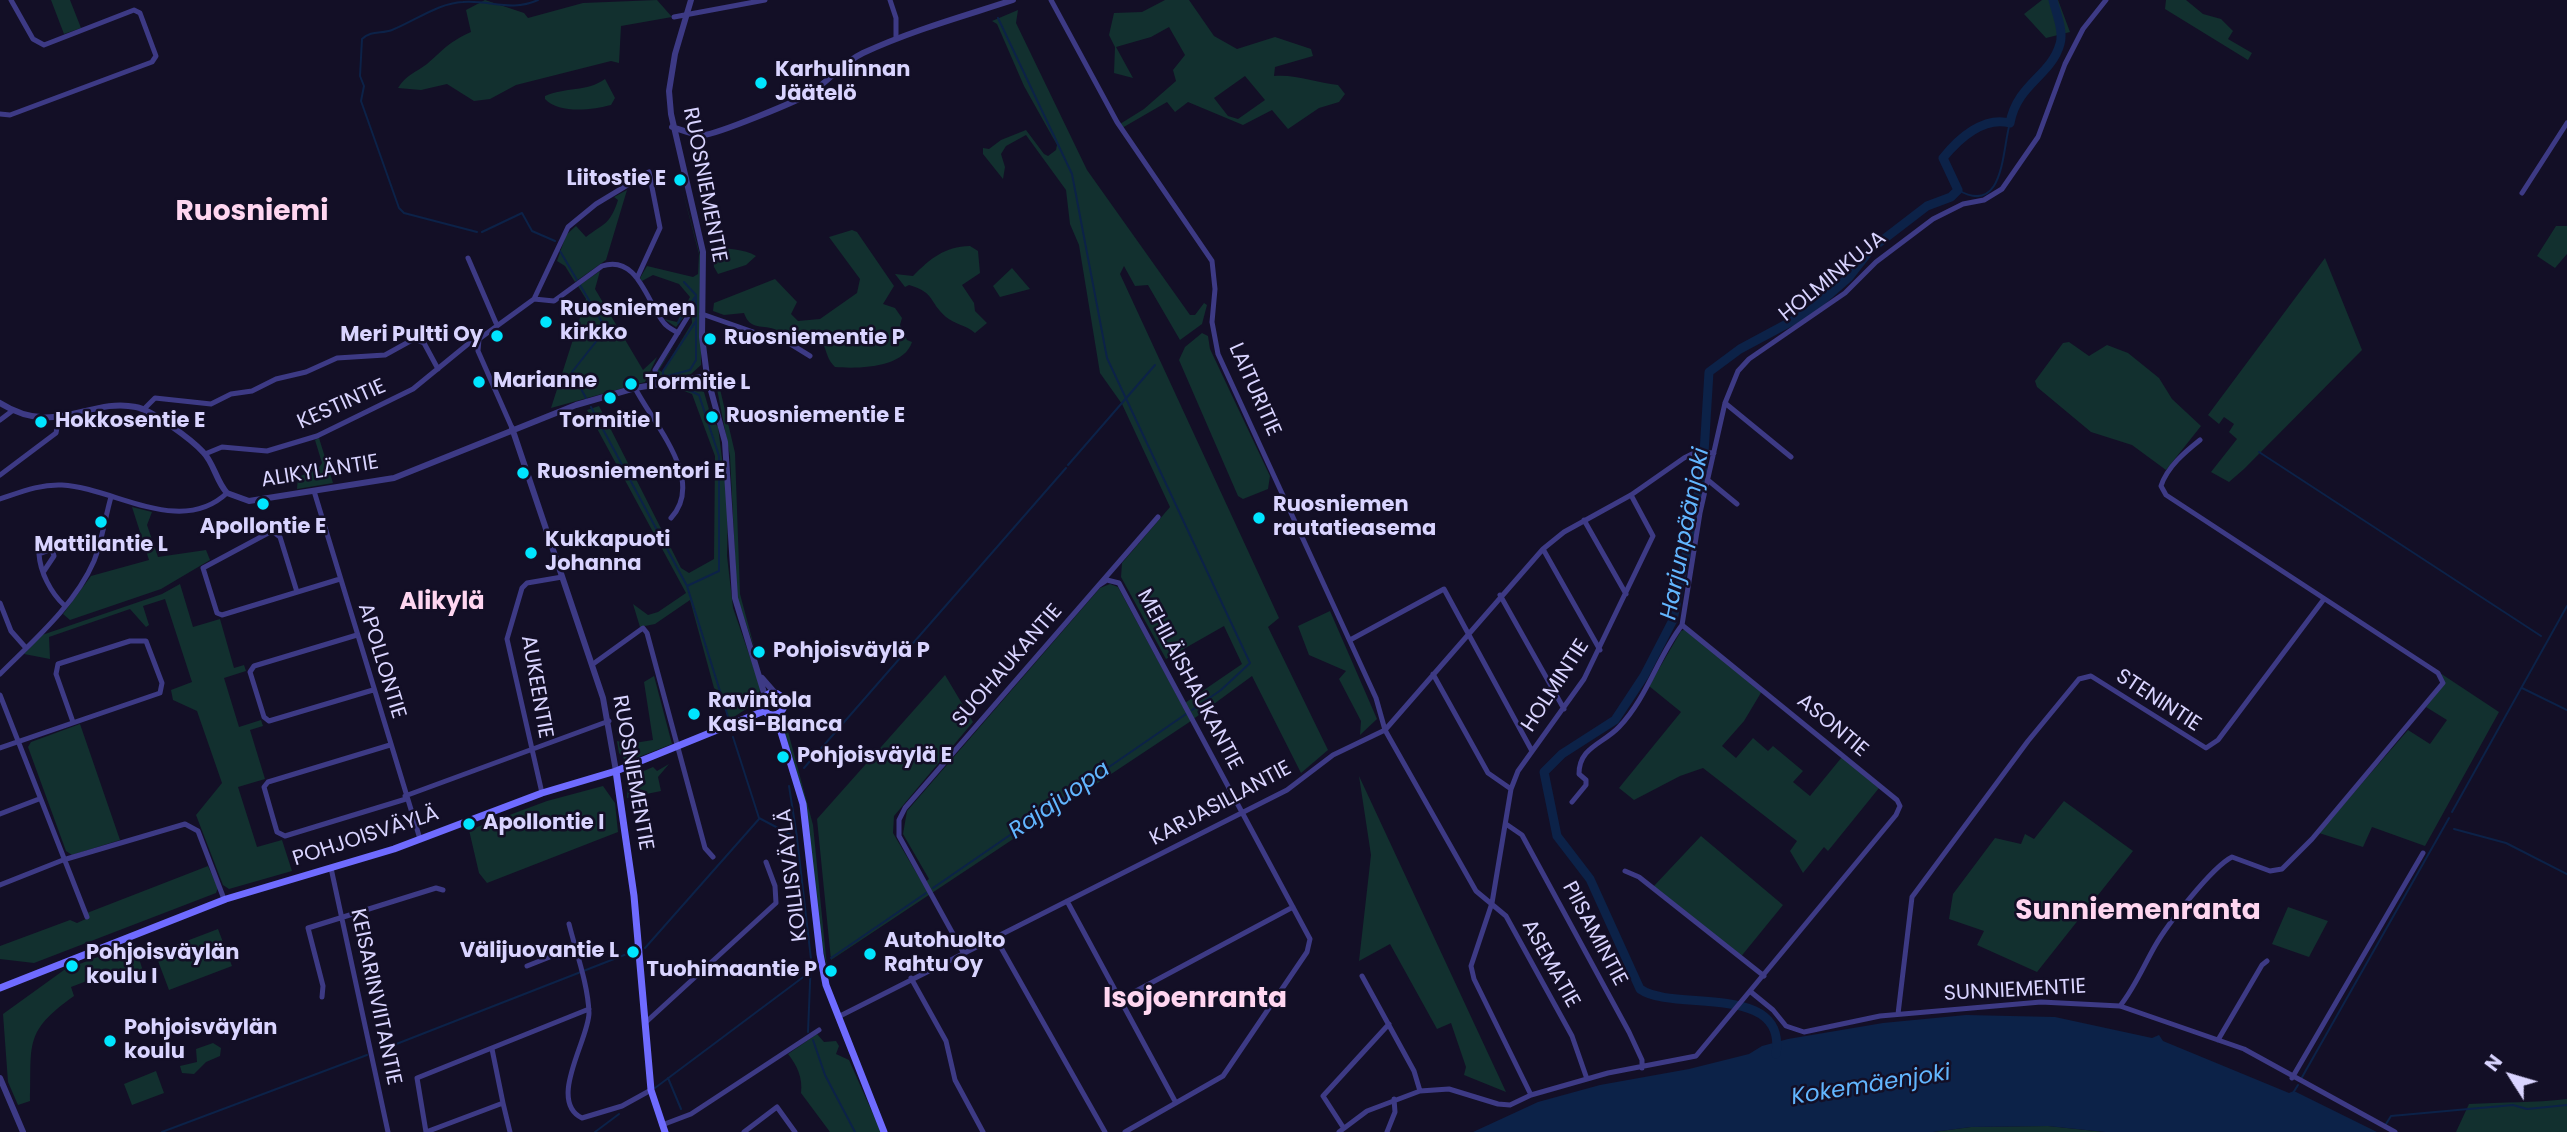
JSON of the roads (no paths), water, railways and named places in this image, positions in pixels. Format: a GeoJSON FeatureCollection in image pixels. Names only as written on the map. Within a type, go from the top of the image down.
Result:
{"type":"FeatureCollection","features":[{"type":"Feature","properties":{"kind":"main road"},"geometry":{"type":"LineString","coordinates":[[775,693],[784,701],[779,713],[766,713],[763,699],[775,693]]}},
{"type":"Feature","properties":{"kind":"main road","name":"POHJOISVÄYLÄ"},"geometry":{"type":"LineString","coordinates":[[740,719],[763,699]]}},
{"type":"Feature","properties":{"kind":"main road","name":"POHJOISVÄYLÄ"},"geometry":{"type":"LineString","coordinates":[[1,988],[224,900],[420,839],[542,793],[616,771],[740,719],[766,713]]}},
{"type":"Feature","properties":{"kind":"main road","name":"KOILLISVÄYLÄ"},"geometry":{"type":"LineString","coordinates":[[766,713],[780,732]]}},
{"type":"Feature","properties":{"kind":"main road","name":"KOILLISVÄYLÄ"},"geometry":{"type":"LineString","coordinates":[[779,713],[780,732],[803,804],[820,954],[838,1017],[884,1132]]}},
{"type":"Feature","properties":{"kind":"main road","name":"RUOSNIEMENTIE"},"geometry":{"type":"LineString","coordinates":[[616,771],[634,896],[651,1090],[664,1129]]}},
{"type":"Feature","properties":{"kind":"street"},"geometry":{"type":"LineString","coordinates":[[0,114],[9,115],[152,62],[156,57],[140,13],[134,10],[44,44],[33,39],[11,0]]}},
{"type":"Feature","properties":{"kind":"street","name":"RUOSNIEMENTIE"},"geometry":{"type":"LineString","coordinates":[[691,0],[675,54],[669,91],[673,127],[703,252],[702,314],[707,376]]}},
{"type":"Feature","properties":{"kind":"street"},"geometry":{"type":"LineString","coordinates":[[674,17],[740,7],[765,0]]}},
{"type":"Feature","properties":{"kind":"street"},"geometry":{"type":"LineString","coordinates":[[890,0],[895,18],[896,38]]}},
{"type":"Feature","properties":{"kind":"street"},"geometry":{"type":"LineString","coordinates":[[673,127],[702,135],[730,129],[812,93],[846,61],[896,38],[922,27],[965,17],[1013,0]]}},
{"type":"Feature","properties":{"kind":"street","name":"LAITURITIE"},"geometry":{"type":"LineString","coordinates":[[1051,0],[1116,122],[1212,261],[1215,289],[1212,322],[1219,354],[1376,698],[1385,730]]}},
{"type":"Feature","properties":{"kind":"street","name":"HOLMINKUJA"},"geometry":{"type":"LineString","coordinates":[[1711,453],[1725,403],[1738,371],[1749,359],[1815,317],[1845,293],[1876,262],[1933,219],[1963,204],[1984,200],[2002,188],[2038,137],[2065,64],[2083,29],[2106,0]]}},
{"type":"Feature","properties":{"kind":"street"},"geometry":{"type":"LineString","coordinates":[[2522,193],[2567,123]]}},
{"type":"Feature","properties":{"kind":"street"},"geometry":{"type":"LineString","coordinates":[[637,278],[652,252],[660,228],[649,172],[596,204],[568,226],[534,299],[547,303],[554,301],[607,264],[631,270],[664,324],[678,332]]}},
{"type":"Feature","properties":{"kind":"street"},"geometry":{"type":"LineString","coordinates":[[468,258],[496,323]]}},
{"type":"Feature","properties":{"kind":"street","name":"KESTINTIE"},"geometry":{"type":"LineString","coordinates":[[205,454],[222,447],[267,451],[317,436],[401,396],[468,344],[478,343],[482,334],[496,323],[534,299]]}},
{"type":"Feature","properties":{"kind":"street"},"geometry":{"type":"LineString","coordinates":[[657,384],[655,370],[690,313]]}},
{"type":"Feature","properties":{"kind":"street"},"geometry":{"type":"LineString","coordinates":[[702,314],[760,334],[776,335],[810,356]]}},
{"type":"Feature","properties":{"kind":"street"},"geometry":{"type":"LineString","coordinates":[[144,410],[155,398],[211,404],[231,394],[252,391],[276,379],[306,372],[337,358],[385,355],[414,339],[424,343],[438,369]]}},
{"type":"Feature","properties":{"kind":"street"},"geometry":{"type":"LineString","coordinates":[[478,343],[478,351],[512,428],[635,388],[707,376],[725,442],[735,598],[748,646],[762,678],[775,693]]}},
{"type":"Feature","properties":{"kind":"street"},"geometry":{"type":"LineString","coordinates":[[635,388],[684,474],[681,507],[671,518]]}},
{"type":"Feature","properties":{"kind":"street"},"geometry":{"type":"LineString","coordinates":[[0,403],[12,411],[59,418],[112,407],[144,410],[205,454],[226,493],[213,505],[194,511],[174,511],[66,485],[43,485],[0,499]]}},
{"type":"Feature","properties":{"kind":"street"},"geometry":{"type":"LineString","coordinates":[[1725,403],[1791,457]]}},
{"type":"Feature","properties":{"kind":"street"},"geometry":{"type":"LineString","coordinates":[[0,420],[12,411]]}},
{"type":"Feature","properties":{"kind":"street"},"geometry":{"type":"LineString","coordinates":[[1,473],[56,433],[59,418]]}},
{"type":"Feature","properties":{"kind":"street","name":"RUOSNIEMENTIE"},"geometry":{"type":"LineString","coordinates":[[512,428],[593,664],[609,721],[616,771]]}},
{"type":"Feature","properties":{"kind":"street","name":"ALIKYLÄNTIE"},"geometry":{"type":"LineString","coordinates":[[226,493],[249,501],[394,478],[512,428]]}},
{"type":"Feature","properties":{"kind":"street"},"geometry":{"type":"LineString","coordinates":[[2120,1006],[2137,984],[2156,944],[2215,869],[2232,857],[2270,871],[2282,869],[2312,839],[2443,683],[2438,673],[2162,490],[2163,480],[2178,459],[2200,440]]}},
{"type":"Feature","properties":{"kind":"street","name":"KARJASILLANTIE"},"geometry":{"type":"LineString","coordinates":[[838,1017],[1244,813],[1287,790],[1345,747],[1385,730],[1500,595],[1543,549],[1584,520],[1631,495],[1684,458],[1700,451],[1711,453]]}},
{"type":"Feature","properties":{"kind":"street"},"geometry":{"type":"LineString","coordinates":[[1573,802],[1586,785],[1586,780],[1579,774],[1579,761],[1586,752],[1619,728],[1682,625],[1700,513],[1709,481],[1711,453]]}},
{"type":"Feature","properties":{"kind":"street"},"geometry":{"type":"LineString","coordinates":[[1709,481],[1737,504]]}},
{"type":"Feature","properties":{"kind":"street","name":"APOLLONTIE"},"geometry":{"type":"LineString","coordinates":[[314,491],[420,839]]}},
{"type":"Feature","properties":{"kind":"street","name":"HOLMINTIE"},"geometry":{"type":"LineString","coordinates":[[1531,1095],[1474,979],[1471,966],[1492,904],[1511,789],[1518,771],[1564,709],[1600,650],[1653,536],[1631,495]]}},
{"type":"Feature","properties":{"kind":"street"},"geometry":{"type":"LineString","coordinates":[[0,674],[64,605],[94,560],[111,497]]}},
{"type":"Feature","properties":{"kind":"street","name":"SUOHAUKANTIE"},"geometry":{"type":"LineString","coordinates":[[963,952],[899,836],[899,820],[905,808],[1158,516]]}},
{"type":"Feature","properties":{"kind":"street"},"geometry":{"type":"LineString","coordinates":[[1584,520],[1626,594]]}},
{"type":"Feature","properties":{"kind":"street"},"geometry":{"type":"LineString","coordinates":[[297,592],[280,537],[271,531],[203,568],[217,613],[222,615],[340,579]]}},
{"type":"Feature","properties":{"kind":"street"},"geometry":{"type":"LineString","coordinates":[[1543,549],[1600,650]]}},
{"type":"Feature","properties":{"kind":"street"},"geometry":{"type":"LineString","coordinates":[[44,571],[52,592],[64,605]]}},
{"type":"Feature","properties":{"kind":"street","name":"AUKEENTIE"},"geometry":{"type":"LineString","coordinates":[[542,793],[507,639],[522,588],[527,583],[562,577]]}},
{"type":"Feature","properties":{"kind":"street","name":"MEHILÄISHAUKANTIE"},"geometry":{"type":"LineString","coordinates":[[1098,586],[1107,580],[1119,583],[1244,813]]}},
{"type":"Feature","properties":{"kind":"street"},"geometry":{"type":"LineString","coordinates":[[1350,640],[1444,589],[1532,751]]}},
{"type":"Feature","properties":{"kind":"street"},"geometry":{"type":"LineString","coordinates":[[1500,595],[1564,709]]}},
{"type":"Feature","properties":{"kind":"street","name":"STENINTIE"},"geometry":{"type":"LineString","coordinates":[[1898,1014],[1912,897],[2028,741],[2079,679],[2091,676],[2206,748],[2218,740],[2324,599]]}},
{"type":"Feature","properties":{"kind":"street"},"geometry":{"type":"LineString","coordinates":[[0,603],[15,638],[26,648]]}},
{"type":"Feature","properties":{"kind":"street","name":"ASONTIE"},"geometry":{"type":"LineString","coordinates":[[1341,1130],[1367,1111],[1420,1091],[1439,1089],[1465,1092],[1506,1105],[1587,1079],[1696,1056],[1896,815],[1900,806],[1682,625]]}},
{"type":"Feature","properties":{"kind":"street"},"geometry":{"type":"LineString","coordinates":[[593,664],[643,628],[705,848],[713,857]]}},
{"type":"Feature","properties":{"kind":"street"},"geometry":{"type":"LineString","coordinates":[[357,635],[254,666],[250,672],[264,717],[269,721],[373,690]]}},
{"type":"Feature","properties":{"kind":"street"},"geometry":{"type":"LineString","coordinates":[[0,748],[160,693],[162,684],[146,641],[130,641],[58,664],[56,674],[73,722]]}},
{"type":"Feature","properties":{"kind":"street"},"geometry":{"type":"LineString","coordinates":[[1433,674],[1488,773],[1511,789]]}},
{"type":"Feature","properties":{"kind":"street"},"geometry":{"type":"LineString","coordinates":[[762,678],[763,699]]}},
{"type":"Feature","properties":{"kind":"street"},"geometry":{"type":"LineString","coordinates":[[0,695],[87,917]]}},
{"type":"Feature","properties":{"kind":"street"},"geometry":{"type":"LineString","coordinates":[[390,744],[268,782],[264,787],[277,832],[285,836],[406,797],[609,721]]}},
{"type":"Feature","properties":{"kind":"street","name":"ASEMATIE"},"geometry":{"type":"LineString","coordinates":[[1385,730],[1476,891],[1506,916],[1572,1036],[1587,1079]]}},
{"type":"Feature","properties":{"kind":"street"},"geometry":{"type":"LineString","coordinates":[[0,814],[39,799]]}},
{"type":"Feature","properties":{"kind":"street"},"geometry":{"type":"LineString","coordinates":[[1125,1132],[1223,1076],[1307,952],[1310,939],[1244,813]]}},
{"type":"Feature","properties":{"kind":"street"},"geometry":{"type":"LineString","coordinates":[[0,885],[63,860],[191,824],[198,831],[224,900]]}},
{"type":"Feature","properties":{"kind":"street","name":"PIISAMINTIE"},"geometry":{"type":"LineString","coordinates":[[1506,824],[1522,835],[1629,1032],[1642,1060],[1642,1068]]}},
{"type":"Feature","properties":{"kind":"street"},"geometry":{"type":"LineString","coordinates":[[2292,1078],[2423,853]]}},
{"type":"Feature","properties":{"kind":"street"},"geometry":{"type":"LineString","coordinates":[[645,1023],[776,903],[775,886],[766,862]]}},
{"type":"Feature","properties":{"kind":"street","name":"KEISARINVIITANTIE"},"geometry":{"type":"LineString","coordinates":[[331,868],[388,1132]]}},
{"type":"Feature","properties":{"kind":"street"},"geometry":{"type":"LineString","coordinates":[[1625,871],[1639,877],[1764,976]]}},
{"type":"Feature","properties":{"kind":"street"},"geometry":{"type":"LineString","coordinates":[[322,997],[323,986],[307,931],[314,925],[436,888],[443,890]]}},
{"type":"Feature","properties":{"kind":"street"},"geometry":{"type":"LineString","coordinates":[[1067,901],[1176,1103]]}},
{"type":"Feature","properties":{"kind":"street"},"geometry":{"type":"LineString","coordinates":[[1121,999],[1293,907]]}},
{"type":"Feature","properties":{"kind":"street"},"geometry":{"type":"LineString","coordinates":[[569,924],[589,1009],[587,1029],[568,1082],[568,1092],[577,1116],[582,1118],[622,1106],[651,1090]]}},
{"type":"Feature","properties":{"kind":"street"},"geometry":{"type":"LineString","coordinates":[[995,937],[1105,1132]]}},
{"type":"Feature","properties":{"kind":"street"},"geometry":{"type":"LineString","coordinates":[[527,966],[575,947]]}},
{"type":"Feature","properties":{"kind":"street"},"geometry":{"type":"LineString","coordinates":[[2218,1040],[2262,965],[2267,961]]}},
{"type":"Feature","properties":{"kind":"street"},"geometry":{"type":"LineString","coordinates":[[1362,976],[1415,1071],[1420,1091]]}},
{"type":"Feature","properties":{"kind":"street"},"geometry":{"type":"LineString","coordinates":[[911,978],[946,1041],[955,1080],[983,1132]]}},
{"type":"Feature","properties":{"kind":"street","name":"SUNNIEMENTIE"},"geometry":{"type":"LineString","coordinates":[[1751,992],[1793,1031],[1804,1032],[1898,1014],[2041,1002],[2120,1006],[2244,1049],[2292,1078],[2395,1132]]}},
{"type":"Feature","properties":{"kind":"street"},"geometry":{"type":"LineString","coordinates":[[503,1103],[426,1132],[416,1078],[589,1009]]}},
{"type":"Feature","properties":{"kind":"street"},"geometry":{"type":"LineString","coordinates":[[1341,1130],[1324,1096],[1389,1024]]}},
{"type":"Feature","properties":{"kind":"street"},"geometry":{"type":"LineString","coordinates":[[664,1129],[819,1030]]}},
{"type":"Feature","properties":{"kind":"street"},"geometry":{"type":"LineString","coordinates":[[492,1049],[510,1132]]}},
{"type":"Feature","properties":{"kind":"street"},"geometry":{"type":"LineString","coordinates":[[0,1078],[23,1132]]}},
{"type":"Feature","properties":{"kind":"street"},"geometry":{"type":"LineString","coordinates":[[1387,1132],[1395,1112],[1394,1099]]}},
{"type":"Feature","properties":{"kind":"street"},"geometry":{"type":"LineString","coordinates":[[744,1132],[777,1107],[795,1132]]}},
{"type":"Feature","properties":{"kind":"water","name":"Kokemäenjoki"},"geometry":{"type":"Polygon","coordinates":[[[1966,1015],[2055,1017],[2152,1038],[2159,1035],[2163,1041],[2289,1093],[2294,1091],[2377,1132],[2105,1132],[2048,1126],[1971,1127],[1933,1132],[1473,1132],[1538,1102],[1600,1085],[1689,1069],[1749,1054],[1762,1046],[1788,1039],[1883,1023],[1966,1015]]]}},
{"type":"Feature","properties":{"kind":"waterway"},"geometry":{"type":"LineString","coordinates":[[477,232],[404,213],[399,208],[361,101],[364,86],[360,76],[362,39],[369,34],[392,30],[454,3],[519,5],[538,0]]}},
{"type":"Feature","properties":{"kind":"waterway","name":"Harjunpäänjoki"},"geometry":{"type":"LineString","coordinates":[[1776,1054],[1775,1031],[1764,1016],[1747,1008],[1656,996],[1640,989],[1590,879],[1557,836],[1544,772],[1562,754],[1615,720],[1644,676],[1673,620],[1703,469],[1709,372],[1740,349],[1809,312],[1849,277],[1871,249],[1927,206],[1951,197],[1958,190],[1943,158],[1973,130],[1991,123],[2010,123],[2020,99],[2056,55],[2060,44],[2060,28],[2053,0]]}},
{"type":"Feature","properties":{"kind":"waterway"},"geometry":{"type":"LineString","coordinates":[[998,18],[1072,174],[1107,358],[1250,663],[1221,690],[1192,710]]}},
{"type":"Feature","properties":{"kind":"waterway"},"geometry":{"type":"LineString","coordinates":[[1958,190],[1973,196],[1985,194],[1993,187],[1999,176],[2010,123]]}},
{"type":"Feature","properties":{"kind":"waterway"},"geometry":{"type":"LineString","coordinates":[[482,232],[522,213],[532,231],[555,241]]}},
{"type":"Feature","properties":{"kind":"waterway"},"geometry":{"type":"LineString","coordinates":[[560,251],[577,280]]}},
{"type":"Feature","properties":{"kind":"waterway"},"geometry":{"type":"LineString","coordinates":[[684,282],[696,295],[696,360],[690,370],[663,377],[663,371],[696,321]]}},
{"type":"Feature","properties":{"kind":"waterway"},"geometry":{"type":"LineString","coordinates":[[580,285],[606,329],[572,372],[586,398]]}},
{"type":"Feature","properties":{"kind":"waterway"},"geometry":{"type":"LineString","coordinates":[[678,323],[695,297]]}},
{"type":"Feature","properties":{"kind":"waterway"},"geometry":{"type":"LineString","coordinates":[[1068,465],[1155,365]]}},
{"type":"Feature","properties":{"kind":"waterway"},"geometry":{"type":"LineString","coordinates":[[687,586],[719,571],[719,456],[699,395],[689,390]]}},
{"type":"Feature","properties":{"kind":"waterway"},"geometry":{"type":"LineString","coordinates":[[591,407],[687,586],[729,720]]}},
{"type":"Feature","properties":{"kind":"waterway"},"geometry":{"type":"LineString","coordinates":[[2259,452],[2541,636]]}},
{"type":"Feature","properties":{"kind":"waterway"},"geometry":{"type":"LineString","coordinates":[[804,768],[1066,468]]}},
{"type":"Feature","properties":{"kind":"waterway"},"geometry":{"type":"LineString","coordinates":[[2452,812],[2567,606]]}},
{"type":"Feature","properties":{"kind":"waterway"},"geometry":{"type":"LineString","coordinates":[[2522,688],[2567,710]]}},
{"type":"Feature","properties":{"kind":"waterway","name":"Rajajuopa"},"geometry":{"type":"LineString","coordinates":[[933,888],[1186,714]]}},
{"type":"Feature","properties":{"kind":"waterway"},"geometry":{"type":"LineString","coordinates":[[733,737],[759,818],[797,838],[811,959],[808,1032]]}},
{"type":"Feature","properties":{"kind":"waterway"},"geometry":{"type":"LineString","coordinates":[[789,786],[797,837]]}},
{"type":"Feature","properties":{"kind":"waterway"},"geometry":{"type":"LineString","coordinates":[[2301,1079],[2449,818]]}},
{"type":"Feature","properties":{"kind":"waterway"},"geometry":{"type":"LineString","coordinates":[[645,948],[759,819]]}},
{"type":"Feature","properties":{"kind":"waterway"},"geometry":{"type":"LineString","coordinates":[[2454,829],[2506,843],[2567,874]]}},
{"type":"Feature","properties":{"kind":"waterway","name":"Rajajuopa"},"geometry":{"type":"LineString","coordinates":[[831,958],[926,893]]}},
{"type":"Feature","properties":{"kind":"waterway"},"geometry":{"type":"LineString","coordinates":[[381,1050],[632,952]]}},
{"type":"Feature","properties":{"kind":"waterway","name":"Rajajuopa"},"geometry":{"type":"LineString","coordinates":[[655,1088],[818,966]]}},
{"type":"Feature","properties":{"kind":"waterway"},"geometry":{"type":"LineString","coordinates":[[813,1040],[825,1075],[855,1132]]}},
{"type":"Feature","properties":{"kind":"waterway"},"geometry":{"type":"LineString","coordinates":[[162,1132],[367,1055]]}},
{"type":"Feature","properties":{"kind":"waterway"},"geometry":{"type":"LineString","coordinates":[[668,1078],[681,1109]]}},
{"type":"Feature","properties":{"kind":"waterway"},"geometry":{"type":"LineString","coordinates":[[2293,1093],[2298,1085]]}},
{"type":"Feature","properties":{"kind":"waterway"},"geometry":{"type":"LineString","coordinates":[[2386,1124],[2391,1116],[2513,1105],[2527,1109],[2567,1105]]}},
{"type":"Feature","properties":{"kind":"waterway","name":"Rajajuopa"},"geometry":{"type":"LineString","coordinates":[[595,1132],[619,1114]]}},
{"type":"Feature","properties":{"kind":"place","name":"Karhulinnan Jäätelö"},"geometry":{"type":"Point","coordinates":[761,83]}},
{"type":"Feature","properties":{"kind":"place","name":"Liitostie E"},"geometry":{"type":"Point","coordinates":[680,180]}},
{"type":"Feature","properties":{"kind":"place","name":"Ruosniemen kirkko"},"geometry":{"type":"Point","coordinates":[546,322]}},
{"type":"Feature","properties":{"kind":"place","name":"Meri Pultti Oy"},"geometry":{"type":"Point","coordinates":[497,336]}},
{"type":"Feature","properties":{"kind":"place","name":"Ruosniementie P"},"geometry":{"type":"Point","coordinates":[710,339]}},
{"type":"Feature","properties":{"kind":"place","name":"Marianne"},"geometry":{"type":"Point","coordinates":[479,382]}},
{"type":"Feature","properties":{"kind":"place","name":"Tormitie L"},"geometry":{"type":"Point","coordinates":[631,384]}},
{"type":"Feature","properties":{"kind":"place","name":"Tormitie I"},"geometry":{"type":"Point","coordinates":[610,398]}},
{"type":"Feature","properties":{"kind":"place","name":"Ruosniementie E"},"geometry":{"type":"Point","coordinates":[712,417]}},
{"type":"Feature","properties":{"kind":"place","name":"Hokkosentie E"},"geometry":{"type":"Point","coordinates":[41,422]}},
{"type":"Feature","properties":{"kind":"place","name":"Ruosniementori E"},"geometry":{"type":"Point","coordinates":[523,473]}},
{"type":"Feature","properties":{"kind":"place","name":"Apollontie E"},"geometry":{"type":"Point","coordinates":[263,504]}},
{"type":"Feature","properties":{"kind":"place","name":"Ruosniemen rautatieasema"},"geometry":{"type":"Point","coordinates":[1259,518]}},
{"type":"Feature","properties":{"kind":"place","name":"Mattilantie L"},"geometry":{"type":"Point","coordinates":[101,522]}},
{"type":"Feature","properties":{"kind":"place","name":"Kukkapuoti Johanna"},"geometry":{"type":"Point","coordinates":[531,553]}},
{"type":"Feature","properties":{"kind":"place","name":"Pohjoisväylä P"},"geometry":{"type":"Point","coordinates":[759,652]}},
{"type":"Feature","properties":{"kind":"place","name":"Ravintola Kasi-Blanca"},"geometry":{"type":"Point","coordinates":[694,714]}},
{"type":"Feature","properties":{"kind":"place","name":"Pohjoisväylä E"},"geometry":{"type":"Point","coordinates":[783,757]}},
{"type":"Feature","properties":{"kind":"place","name":"Apollontie I"},"geometry":{"type":"Point","coordinates":[469,824]}},
{"type":"Feature","properties":{"kind":"place","name":"Välijuovantie L"},"geometry":{"type":"Point","coordinates":[633,952]}},
{"type":"Feature","properties":{"kind":"place","name":"Autohuolto Rahtu Oy"},"geometry":{"type":"Point","coordinates":[870,954]}},
{"type":"Feature","properties":{"kind":"place","name":"Pohjoisväylän koulu I"},"geometry":{"type":"Point","coordinates":[72,966]}},
{"type":"Feature","properties":{"kind":"place","name":"Tuohimaantie P"},"geometry":{"type":"Point","coordinates":[831,971]}},
{"type":"Feature","properties":{"kind":"place","name":"Pohjoisväylän koulu"},"geometry":{"type":"Point","coordinates":[110,1041]}},
{"type":"Feature","properties":{"kind":"district","name":"Ruosniemi"},"geometry":{"type":"Point","coordinates":[252,213]}},
{"type":"Feature","properties":{"kind":"district","name":"Alikylä"},"geometry":{"type":"Point","coordinates":[442,603]}},
{"type":"Feature","properties":{"kind":"district","name":"Sunniemenranta"},"geometry":{"type":"Point","coordinates":[2138,912]}},
{"type":"Feature","properties":{"kind":"district","name":"Isojoenranta"},"geometry":{"type":"Point","coordinates":[1195,1000]}}]}
